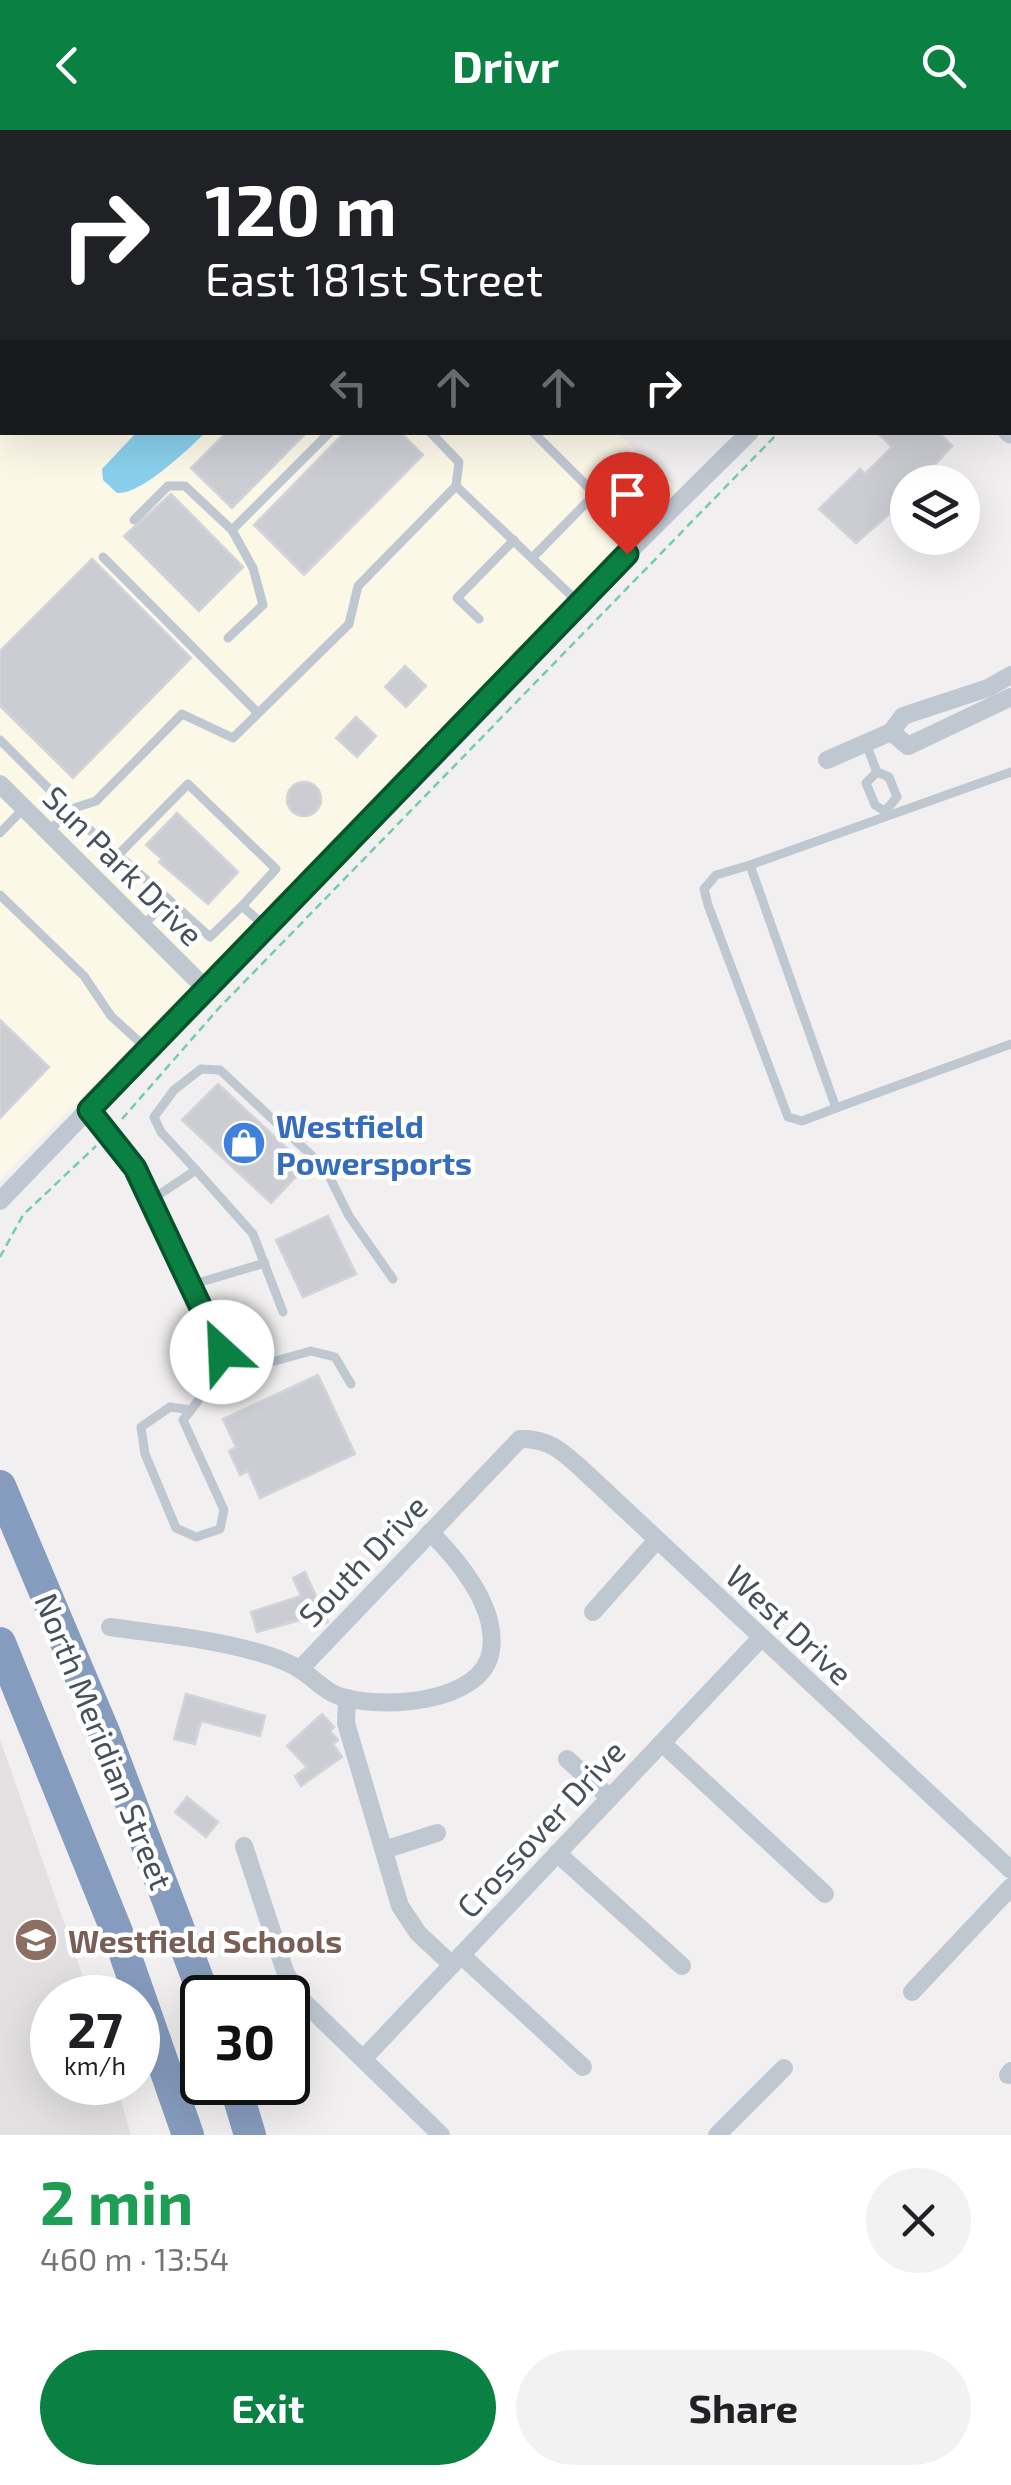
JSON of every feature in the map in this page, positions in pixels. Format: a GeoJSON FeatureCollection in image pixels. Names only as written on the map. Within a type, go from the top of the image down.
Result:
{"type":"FeatureCollection","features":[{"type":"Feature","properties":{"kind":"highway","name":"North Meridian Street"},"geometry":{"type":"LineString","coordinates":[[0,1486],[104,1732],[196,1975]]}},
{"type":"Feature","properties":{"kind":"highway","name":"North Meridian Street"},"geometry":{"type":"LineString","coordinates":[[0,1643],[112,1918],[188,2135]]}},
{"type":"Feature","properties":{"kind":"highway"},"geometry":{"type":"LineString","coordinates":[[241,2105],[250,2135]]}},
{"type":"Feature","properties":{"kind":"street"},"geometry":{"type":"LineString","coordinates":[[0,1201],[578,602],[747,435]]}},
{"type":"Feature","properties":{"kind":"street"},"geometry":{"type":"LineString","coordinates":[[827,760],[891,732],[902,716],[988,688],[1011,675]]}},
{"type":"Feature","properties":{"kind":"street"},"geometry":{"type":"LineString","coordinates":[[891,732],[908,746],[1011,698]]}},
{"type":"Feature","properties":{"kind":"street","name":"Sun Park Drive"},"geometry":{"type":"LineString","coordinates":[[0,784],[206,989]]}},
{"type":"Feature","properties":{"kind":"street"},"geometry":{"type":"LineString","coordinates":[[89,1110],[135,1168],[224,1355]]}},
{"type":"Feature","properties":{"kind":"street","name":"West Drive"},"geometry":{"type":"LineString","coordinates":[[520,1440],[540,1438],[560,1449],[1011,1870]]}},
{"type":"Feature","properties":{"kind":"street","name":"South Drive"},"geometry":{"type":"LineString","coordinates":[[110,1627],[230,1645],[300,1669],[520,1440]]}},
{"type":"Feature","properties":{"kind":"street"},"geometry":{"type":"LineString","coordinates":[[300,1669],[319,1685],[347,1698],[386,1702],[440,1696],[469,1685],[488,1662],[492,1645],[485,1613],[465,1569],[430,1532]]}},
{"type":"Feature","properties":{"kind":"street"},"geometry":{"type":"LineString","coordinates":[[593,1612],[657,1540]]}},
{"type":"Feature","properties":{"kind":"street","name":"Crossover Drive"},"geometry":{"type":"LineString","coordinates":[[363,2059],[761,1638]]}},
{"type":"Feature","properties":{"kind":"street"},"geometry":{"type":"LineString","coordinates":[[347,1698],[346,1723],[406,1918],[583,2067]]}},
{"type":"Feature","properties":{"kind":"street"},"geometry":{"type":"LineString","coordinates":[[662,1743],[825,1894]]}},
{"type":"Feature","properties":{"kind":"street"},"geometry":{"type":"LineString","coordinates":[[567,1759],[610,1798]]}},
{"type":"Feature","properties":{"kind":"street"},"geometry":{"type":"LineString","coordinates":[[384,1850],[436,1833]]}},
{"type":"Feature","properties":{"kind":"street"},"geometry":{"type":"LineString","coordinates":[[244,1846],[286,1974],[303,2001],[441,2135]]}},
{"type":"Feature","properties":{"kind":"street"},"geometry":{"type":"LineString","coordinates":[[558,1854],[682,1966]]}},
{"type":"Feature","properties":{"kind":"street"},"geometry":{"type":"LineString","coordinates":[[912,1992],[1011,1887]]}},
{"type":"Feature","properties":{"kind":"street"},"geometry":{"type":"LineString","coordinates":[[717,2135],[784,2068]]}},
{"type":"Feature","properties":{"kind":"lane"},"geometry":{"type":"LineString","coordinates":[[232,530],[327,435]]}},
{"type":"Feature","properties":{"kind":"lane"},"geometry":{"type":"LineString","coordinates":[[48,832],[70,809],[96,801],[182,714],[234,738],[349,624],[358,586],[456,486],[459,462],[433,435]]}},
{"type":"Feature","properties":{"kind":"lane"},"geometry":{"type":"LineString","coordinates":[[532,558],[596,494],[536,435]]}},
{"type":"Feature","properties":{"kind":"lane"},"geometry":{"type":"LineString","coordinates":[[134,520],[168,486],[185,486],[232,530],[253,568],[263,604],[228,638]]}},
{"type":"Feature","properties":{"kind":"lane"},"geometry":{"type":"LineString","coordinates":[[456,486],[578,602]]}},
{"type":"Feature","properties":{"kind":"lane"},"geometry":{"type":"LineString","coordinates":[[479,619],[457,598],[514,540]]}},
{"type":"Feature","properties":{"kind":"lane"},"geometry":{"type":"LineString","coordinates":[[104,558],[258,713]]}},
{"type":"Feature","properties":{"kind":"lane"},"geometry":{"type":"LineString","coordinates":[[0,740],[96,836]]}},
{"type":"Feature","properties":{"kind":"lane"},"geometry":{"type":"LineString","coordinates":[[866,744],[877,772],[889,777],[897,797],[888,813]]}},
{"type":"Feature","properties":{"kind":"lane"},"geometry":{"type":"LineString","coordinates":[[877,772],[866,783],[875,806],[888,813]]}},
{"type":"Feature","properties":{"kind":"lane"},"geometry":{"type":"LineString","coordinates":[[1011,772],[716,875],[704,889],[788,1117],[802,1120],[1011,1044]]}},
{"type":"Feature","properties":{"kind":"lane"},"geometry":{"type":"LineString","coordinates":[[188,784],[276,868],[242,906],[210,937],[118,855],[188,784]]}},
{"type":"Feature","properties":{"kind":"lane"},"geometry":{"type":"LineString","coordinates":[[0,833],[24,808]]}},
{"type":"Feature","properties":{"kind":"lane"},"geometry":{"type":"LineString","coordinates":[[750,864],[836,1108]]}},
{"type":"Feature","properties":{"kind":"lane"},"geometry":{"type":"LineString","coordinates":[[0,895],[84,976],[111,1016],[147,1050]]}},
{"type":"Feature","properties":{"kind":"lane"},"geometry":{"type":"LineString","coordinates":[[143,926],[168,899]]}},
{"type":"Feature","properties":{"kind":"lane"},"geometry":{"type":"LineString","coordinates":[[242,906],[266,926]]}},
{"type":"Feature","properties":{"kind":"lane"},"geometry":{"type":"LineString","coordinates":[[283,1312],[254,1234],[160,1132],[154,1117],[174,1090],[201,1069],[220,1070],[326,1168],[349,1216],[393,1279]]}},
{"type":"Feature","properties":{"kind":"lane"},"geometry":{"type":"LineString","coordinates":[[150,1200],[196,1170]]}},
{"type":"Feature","properties":{"kind":"lane"},"geometry":{"type":"LineString","coordinates":[[191,1285],[265,1263]]}},
{"type":"Feature","properties":{"kind":"lane"},"geometry":{"type":"LineString","coordinates":[[192,1410],[170,1407],[141,1427],[145,1454],[176,1528],[196,1537],[220,1529],[224,1510],[183,1420],[192,1410],[209,1387],[224,1355],[275,1361],[311,1350],[335,1357],[351,1384]]}},
{"type":"Feature","properties":{"kind":"path"},"geometry":{"type":"LineString","coordinates":[[0,1256],[23,1215],[110,1133],[219,1008],[776,435]]}},
{"type":"Feature","properties":{"kind":"shaded area"},"geometry":{"type":"Polygon","coordinates":[[[0,435],[619,435],[681,492],[0,1180],[0,435]]]}},
{"type":"Feature","properties":{"kind":"shaded area","name":"Westfield Schools"},"geometry":{"type":"Polygon","coordinates":[[[0,1739],[82,1975],[30,1975],[30,2105],[122,2105],[131,2135],[0,2135],[0,1739]]]}},
{"type":"Feature","properties":{"kind":"water"},"geometry":{"type":"Polygon","coordinates":[[[133,435],[203,435],[151,479],[127,492],[117,493],[103,480],[102,469],[133,435]]]}},
{"type":"Feature","properties":{"kind":"building"},"geometry":{"type":"Polygon","coordinates":[[[224,435],[304,435],[232,508],[191,468],[224,435]]]}},
{"type":"Feature","properties":{"kind":"building"},"geometry":{"type":"Polygon","coordinates":[[[342,435],[403,435],[423,455],[304,575],[254,525],[342,435]]]}},
{"type":"Feature","properties":{"kind":"building"},"geometry":{"type":"Polygon","coordinates":[[[880,435],[942,435],[952,446],[935,465],[890,465],[890,513],[856,543],[819,509],[860,469],[865,474],[892,447],[880,435]]]}},
{"type":"Feature","properties":{"kind":"building"},"geometry":{"type":"Polygon","coordinates":[[[171,494],[243,567],[199,611],[124,536],[171,494]]]}},
{"type":"Feature","properties":{"kind":"building"},"geometry":{"type":"Polygon","coordinates":[[[92,559],[191,658],[73,778],[0,706],[0,651],[92,559]]]}},
{"type":"Feature","properties":{"kind":"building"},"geometry":{"type":"Polygon","coordinates":[[[405,666],[426,686],[406,707],[385,687],[405,666]]]}},
{"type":"Feature","properties":{"kind":"building"},"geometry":{"type":"Polygon","coordinates":[[[356,717],[376,736],[357,757],[336,738],[356,717]]]}},
{"type":"Feature","properties":{"kind":"building"},"geometry":{"type":"Polygon","coordinates":[[[304,782],[316,787],[321,799],[316,811],[304,816],[292,811],[287,799],[292,787],[304,782]]]}},
{"type":"Feature","properties":{"kind":"building"},"geometry":{"type":"Polygon","coordinates":[[[177,813],[238,872],[208,904],[159,862],[162,859],[146,845],[177,813]]]}},
{"type":"Feature","properties":{"kind":"building"},"geometry":{"type":"Polygon","coordinates":[[[0,1020],[49,1067],[0,1118],[0,1020]]]}},
{"type":"Feature","properties":{"kind":"building","name":"Westfield Powersports"},"geometry":{"type":"Polygon","coordinates":[[[218,1084],[306,1166],[271,1203],[182,1120],[218,1084]]]}},
{"type":"Feature","properties":{"kind":"building","name":"Westfield Powersports"},"geometry":{"type":"Polygon","coordinates":[[[328,1216],[356,1274],[303,1297],[276,1240],[328,1216]]]}},
{"type":"Feature","properties":{"kind":"building"},"geometry":{"type":"Polygon","coordinates":[[[318,1375],[355,1454],[260,1498],[248,1471],[240,1475],[229,1451],[236,1447],[223,1419],[318,1375]]]}},
{"type":"Feature","properties":{"kind":"building"},"geometry":{"type":"Polygon","coordinates":[[[305,1572],[328,1622],[316,1627],[311,1617],[257,1632],[251,1612],[301,1596],[293,1578],[305,1572]]]}},
{"type":"Feature","properties":{"kind":"building"},"geometry":{"type":"Polygon","coordinates":[[[186,1694],[265,1716],[260,1736],[201,1721],[195,1744],[174,1739],[186,1694]]]}},
{"type":"Feature","properties":{"kind":"building"},"geometry":{"type":"Polygon","coordinates":[[[322,1714],[334,1727],[330,1731],[338,1740],[333,1744],[342,1757],[301,1786],[295,1776],[307,1767],[287,1746],[322,1714]]]}},
{"type":"Feature","properties":{"kind":"building"},"geometry":{"type":"Polygon","coordinates":[[[187,1797],[218,1822],[206,1837],[175,1812],[187,1797]]]}},
{"type":"Feature","properties":{"kind":"place","name":"Westfield Powersports"},"geometry":{"type":"Point","coordinates":[244,1143]}},
{"type":"Feature","properties":{"kind":"place","name":"Westfield Schools"},"geometry":{"type":"Point","coordinates":[36,1940]}},
{"type":"Feature","properties":{"kind":"route"},"geometry":{"type":"LineString","coordinates":[[222,1352],[135,1168],[121,1145],[89,1110],[627,554]]}}]}
